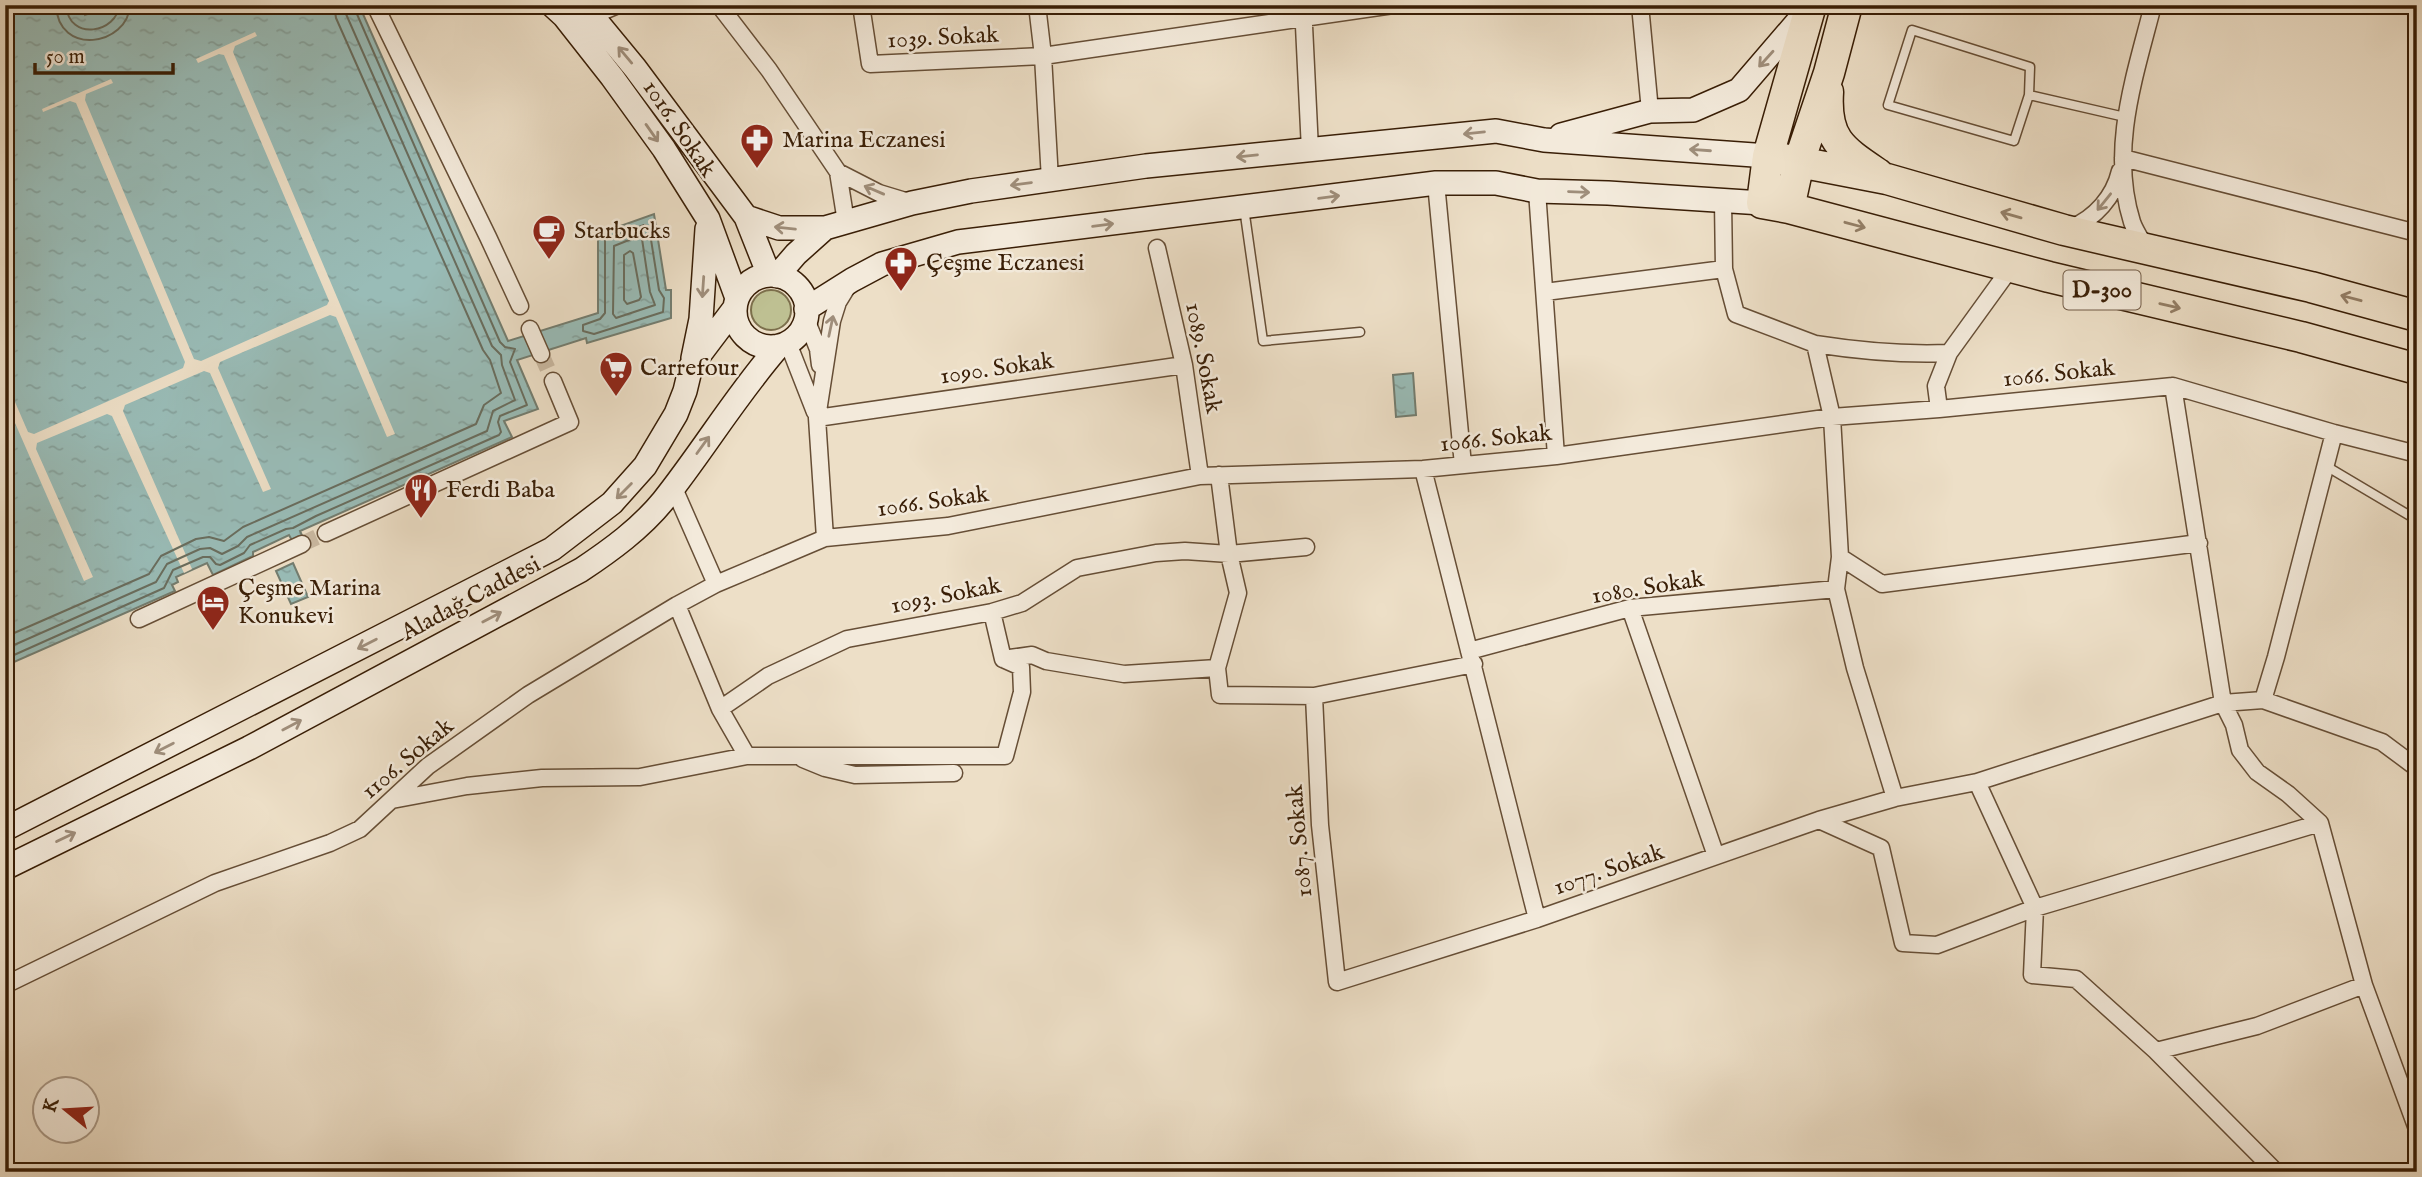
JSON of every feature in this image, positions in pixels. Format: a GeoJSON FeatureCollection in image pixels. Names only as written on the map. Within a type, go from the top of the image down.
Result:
{"type":"FeatureCollection","features":[{"type":"Feature","properties":{"kind":"highway"},"geometry":{"type":"LineString","coordinates":[[1775,206],[1799,162],[1829,73],[1847,5]]}},
{"type":"Feature","properties":{"kind":"highway"},"geometry":{"type":"LineString","coordinates":[[1775,206],[1768,156],[1811,6]]}},
{"type":"Feature","properties":{"kind":"highway","name":"D-300"},"geometry":{"type":"LineString","coordinates":[[1829,73],[1827,114],[1833,135],[1850,155],[1887,180],[2064,230],[2311,287],[2417,316]]}},
{"type":"Feature","properties":{"kind":"highway"},"geometry":{"type":"LineString","coordinates":[[1768,156],[1887,180]]}},
{"type":"Feature","properties":{"kind":"highway","name":"D-300"},"geometry":{"type":"LineString","coordinates":[[1775,206],[2301,337],[2417,369]]}},
{"type":"Feature","properties":{"kind":"main road","name":"1016. Sokak"},"geometry":{"type":"LineString","coordinates":[[552,5],[564,16],[612,77],[664,149],[708,219],[736,304]]}},
{"type":"Feature","properties":{"kind":"main road"},"geometry":{"type":"LineString","coordinates":[[1544,140],[1650,111],[1693,110],[1739,90],[1811,6]]}},
{"type":"Feature","properties":{"kind":"main road","name":"1016. Sokak"},"geometry":{"type":"LineString","coordinates":[[587,11],[635,68],[746,217],[773,275]]}},
{"type":"Feature","properties":{"kind":"main road"},"geometry":{"type":"LineString","coordinates":[[746,217],[779,229],[836,225],[912,203],[971,191],[1146,166],[1496,131],[1544,140],[1768,156]]}},
{"type":"Feature","properties":{"kind":"main road"},"geometry":{"type":"LineString","coordinates":[[836,225],[796,254],[773,275],[751,281],[736,304],[736,320],[747,339],[757,345],[784,345],[796,336],[806,314],[852,280],[882,264],[958,242],[1436,183],[1496,183],[1536,191],[1608,193],[1775,206]]}},
{"type":"Feature","properties":{"kind":"main road"},"geometry":{"type":"LineString","coordinates":[[691,366],[701,319],[708,219]]}},
{"type":"Feature","properties":{"kind":"main road"},"geometry":{"type":"LineString","coordinates":[[773,275],[784,278],[797,287],[802,293],[806,314]]}},
{"type":"Feature","properties":{"kind":"main road","name":"Aladağ Caddesi"},"geometry":{"type":"LineString","coordinates":[[5,829],[552,549],[598,514],[632,482],[658,448],[676,414],[691,366],[736,304]]}},
{"type":"Feature","properties":{"kind":"main road","name":"Aladağ Caddesi"},"geometry":{"type":"LineString","coordinates":[[5,868],[261,741],[581,570],[615,547],[662,501],[752,379],[784,345]]}},
{"type":"Feature","properties":{"kind":"main road"},"geometry":{"type":"LineString","coordinates":[[246,706],[261,741]]}},
{"type":"Feature","properties":{"kind":"street"},"geometry":{"type":"LineString","coordinates":[[375,5],[520,306]]}},
{"type":"Feature","properties":{"kind":"street"},"geometry":{"type":"LineString","coordinates":[[587,11],[618,5]]}},
{"type":"Feature","properties":{"kind":"street"},"geometry":{"type":"LineString","coordinates":[[719,5],[769,70],[838,172],[879,193],[912,203]]}},
{"type":"Feature","properties":{"kind":"street","name":"1039. Sokak"},"geometry":{"type":"LineString","coordinates":[[860,5],[870,64],[1043,56],[1304,12],[1393,5]]}},
{"type":"Feature","properties":{"kind":"street"},"geometry":{"type":"LineString","coordinates":[[1037,5],[1043,56],[1050,180]]}},
{"type":"Feature","properties":{"kind":"street"},"geometry":{"type":"LineString","coordinates":[[1640,5],[1650,111]]}},
{"type":"Feature","properties":{"kind":"street"},"geometry":{"type":"LineString","coordinates":[[2147,250],[2132,224],[2125,190],[2123,158],[2125,117],[2153,5]]}},
{"type":"Feature","properties":{"kind":"street"},"geometry":{"type":"LineString","coordinates":[[1304,12],[1310,149]]}},
{"type":"Feature","properties":{"kind":"street"},"geometry":{"type":"LineString","coordinates":[[2064,230],[2087,221],[2099,209],[2116,187],[2123,158]]}},
{"type":"Feature","properties":{"kind":"street"},"geometry":{"type":"LineString","coordinates":[[2123,158],[2417,233]]}},
{"type":"Feature","properties":{"kind":"street"},"geometry":{"type":"LineString","coordinates":[[836,225],[838,172]]}},
{"type":"Feature","properties":{"kind":"street"},"geometry":{"type":"LineString","coordinates":[[1436,183],[1463,465]]}},
{"type":"Feature","properties":{"kind":"street"},"geometry":{"type":"LineString","coordinates":[[1536,191],[1556,456]]}},
{"type":"Feature","properties":{"kind":"street"},"geometry":{"type":"LineString","coordinates":[[1723,201],[1724,269],[1736,314],[1815,344],[1895,354],[1948,353]]}},
{"type":"Feature","properties":{"kind":"street","name":"1089. Sokak"},"geometry":{"type":"LineString","coordinates":[[1157,248],[1184,365],[1200,477]]}},
{"type":"Feature","properties":{"kind":"street"},"geometry":{"type":"LineString","coordinates":[[1939,409],[1936,386],[1948,353],[2012,267]]}},
{"type":"Feature","properties":{"kind":"street"},"geometry":{"type":"LineString","coordinates":[[1545,292],[1724,269]]}},
{"type":"Feature","properties":{"kind":"street"},"geometry":{"type":"LineString","coordinates":[[825,538],[817,418],[832,321],[838,302],[852,280]]}},
{"type":"Feature","properties":{"kind":"street"},"geometry":{"type":"LineString","coordinates":[[806,314],[818,349],[822,378]]}},
{"type":"Feature","properties":{"kind":"street"},"geometry":{"type":"LineString","coordinates":[[530,329],[541,354]]}},
{"type":"Feature","properties":{"kind":"street"},"geometry":{"type":"LineString","coordinates":[[1815,344],[1832,417],[1840,557],[1836,589],[1854,668],[1895,798]]}},
{"type":"Feature","properties":{"kind":"street"},"geometry":{"type":"LineString","coordinates":[[784,345],[817,418]]}},
{"type":"Feature","properties":{"kind":"street","name":"1090. Sokak"},"geometry":{"type":"LineString","coordinates":[[817,418],[1184,365]]}},
{"type":"Feature","properties":{"kind":"street"},"geometry":{"type":"LineString","coordinates":[[326,533],[570,422],[553,381]]}},
{"type":"Feature","properties":{"kind":"street"},"geometry":{"type":"LineString","coordinates":[[2417,454],[2173,386],[2223,703],[2234,725],[2240,750],[2257,772],[2288,794],[2320,823],[2364,985],[2417,1129]]}},
{"type":"Feature","properties":{"kind":"street","name":"1066. Sokak"},"geometry":{"type":"LineString","coordinates":[[825,538],[948,526],[1200,477],[1423,469],[1556,456],[1832,417],[2173,386]]}},
{"type":"Feature","properties":{"kind":"street"},"geometry":{"type":"LineString","coordinates":[[2334,433],[2263,700],[2382,742],[2417,768]]}},
{"type":"Feature","properties":{"kind":"street"},"geometry":{"type":"LineString","coordinates":[[1423,469],[1537,919]]}},
{"type":"Feature","properties":{"kind":"street"},"geometry":{"type":"LineString","coordinates":[[1219,475],[1229,554],[1238,593],[1217,668],[1220,695],[1314,696]]}},
{"type":"Feature","properties":{"kind":"street"},"geometry":{"type":"LineString","coordinates":[[673,486],[716,584]]}},
{"type":"Feature","properties":{"kind":"street","name":"1106. Sokak"},"geometry":{"type":"LineString","coordinates":[[5,985],[215,883],[321,846],[360,829],[428,766],[528,695],[716,584],[825,538]]}},
{"type":"Feature","properties":{"kind":"street"},"geometry":{"type":"LineString","coordinates":[[1840,557],[1882,584],[2199,542]]}},
{"type":"Feature","properties":{"kind":"street"},"geometry":{"type":"LineString","coordinates":[[139,618],[302,544]]}},
{"type":"Feature","properties":{"kind":"street","name":"1093. Sokak"},"geometry":{"type":"LineString","coordinates":[[720,709],[768,677],[846,639],[1022,603],[1077,568],[1156,553],[1185,551],[1229,554],[1306,547]]}},
{"type":"Feature","properties":{"kind":"street","name":"1080. Sokak"},"geometry":{"type":"LineString","coordinates":[[1314,696],[1472,658],[1630,608],[1836,589]]}},
{"type":"Feature","properties":{"kind":"street"},"geometry":{"type":"LineString","coordinates":[[677,605],[720,709],[747,756]]}},
{"type":"Feature","properties":{"kind":"street"},"geometry":{"type":"LineString","coordinates":[[1630,608],[1716,856]]}},
{"type":"Feature","properties":{"kind":"street"},"geometry":{"type":"LineString","coordinates":[[992,611],[1003,659]]}},
{"type":"Feature","properties":{"kind":"street"},"geometry":{"type":"LineString","coordinates":[[1003,659],[1032,655],[1046,661],[1124,674],[1217,668]]}},
{"type":"Feature","properties":{"kind":"street"},"geometry":{"type":"LineString","coordinates":[[392,800],[467,786],[542,778],[640,778],[747,756],[1005,756],[1020,703],[1021,667],[1003,659]]}},
{"type":"Feature","properties":{"kind":"street","name":"1087. Sokak"},"geometry":{"type":"LineString","coordinates":[[1314,696],[1320,825],[1337,982]]}},
{"type":"Feature","properties":{"kind":"street","name":"1077. Sokak"},"geometry":{"type":"LineString","coordinates":[[1337,982],[1537,919],[1819,820],[1895,798],[1977,782],[2223,703],[2263,700]]}},
{"type":"Feature","properties":{"kind":"street"},"geometry":{"type":"LineString","coordinates":[[794,756],[825,768],[855,775],[954,773]]}},
{"type":"Feature","properties":{"kind":"street"},"geometry":{"type":"LineString","coordinates":[[1977,782],[2035,908],[2032,975],[2076,979],[2156,1051],[2276,1172]]}},
{"type":"Feature","properties":{"kind":"street"},"geometry":{"type":"LineString","coordinates":[[1819,820],[1881,848],[1903,943],[1937,945],[2035,908],[2320,823]]}},
{"type":"Feature","properties":{"kind":"street"},"geometry":{"type":"LineString","coordinates":[[2156,1051],[2257,1026],[2364,985]]}},
{"type":"Feature","properties":{"kind":"lane"},"geometry":{"type":"LineString","coordinates":[[1912,30],[2031,67],[2029,95],[2014,141],[1888,105],[1912,30]]}},
{"type":"Feature","properties":{"kind":"lane"},"geometry":{"type":"LineString","coordinates":[[2029,95],[2125,117]]}},
{"type":"Feature","properties":{"kind":"lane"},"geometry":{"type":"LineString","coordinates":[[1244,208],[1264,341],[1360,332]]}},
{"type":"Feature","properties":{"kind":"lane"},"geometry":{"type":"LineString","coordinates":[[2326,466],[2417,520]]}},
{"type":"Feature","properties":{"kind":"green space"},"geometry":{"type":"Polygon","coordinates":[[[771,290],[785,296],[791,310],[785,324],[771,330],[757,324],[751,310],[757,296],[771,290]]]}},
{"type":"Feature","properties":{"kind":"water"},"geometry":{"type":"Polygon","coordinates":[[[5,5],[82,5],[85,15],[113,5],[359,5],[508,341],[598,313],[598,234],[654,214],[666,290],[671,290],[671,318],[587,343],[586,338],[517,360],[538,409],[504,421],[512,437],[300,531],[304,540],[294,544],[289,535],[213,575],[207,563],[176,577],[178,582],[172,585],[175,591],[5,666],[5,5]]]}},
{"type":"Feature","properties":{"kind":"water"},"geometry":{"type":"Polygon","coordinates":[[[1413,373],[1416,415],[1396,417],[1393,375],[1413,373]]]}},
{"type":"Feature","properties":{"kind":"water"},"geometry":{"type":"Polygon","coordinates":[[[293,563],[308,597],[291,604],[276,571],[293,563]]]}},
{"type":"Feature","properties":{"kind":"pier"},"geometry":{"type":"Polygon","coordinates":[[[255,32],[257,36],[235,46],[233,52],[395,434],[387,437],[336,317],[330,315],[220,362],[218,368],[271,489],[263,492],[210,373],[204,371],[125,405],[123,411],[192,569],[184,573],[112,416],[107,414],[37,443],[36,449],[93,577],[84,581],[5,400],[5,379],[28,432],[34,434],[183,368],[185,362],[76,103],[70,101],[43,112],[42,109],[111,79],[113,83],[86,94],[85,100],[194,359],[201,361],[327,305],[329,301],[224,55],[219,54],[198,63],[196,59],[255,32]]]}},
{"type":"Feature","properties":{"kind":"tunnel"},"geometry":{"type":"LineString","coordinates":[[541,354],[553,381]]}},
{"type":"Feature","properties":{"kind":"tunnel"},"geometry":{"type":"LineString","coordinates":[[302,544],[326,533]]}},
{"type":"Feature","properties":{"kind":"place","name":"Marina Eczanesi"},"geometry":{"type":"Point","coordinates":[757,170]}},
{"type":"Feature","properties":{"kind":"place","name":"Starbucks"},"geometry":{"type":"Point","coordinates":[549,261]}},
{"type":"Feature","properties":{"kind":"place","name":"Çeşme Eczanesi"},"geometry":{"type":"Point","coordinates":[901,293]}},
{"type":"Feature","properties":{"kind":"place","name":"Carrefour"},"geometry":{"type":"Point","coordinates":[616,398]}},
{"type":"Feature","properties":{"kind":"place","name":"Ferdi Baba"},"geometry":{"type":"Point","coordinates":[421,520]}},
{"type":"Feature","properties":{"kind":"place","name":"Çeşme Marina Konukevi"},"geometry":{"type":"Point","coordinates":[213,632]}}]}
